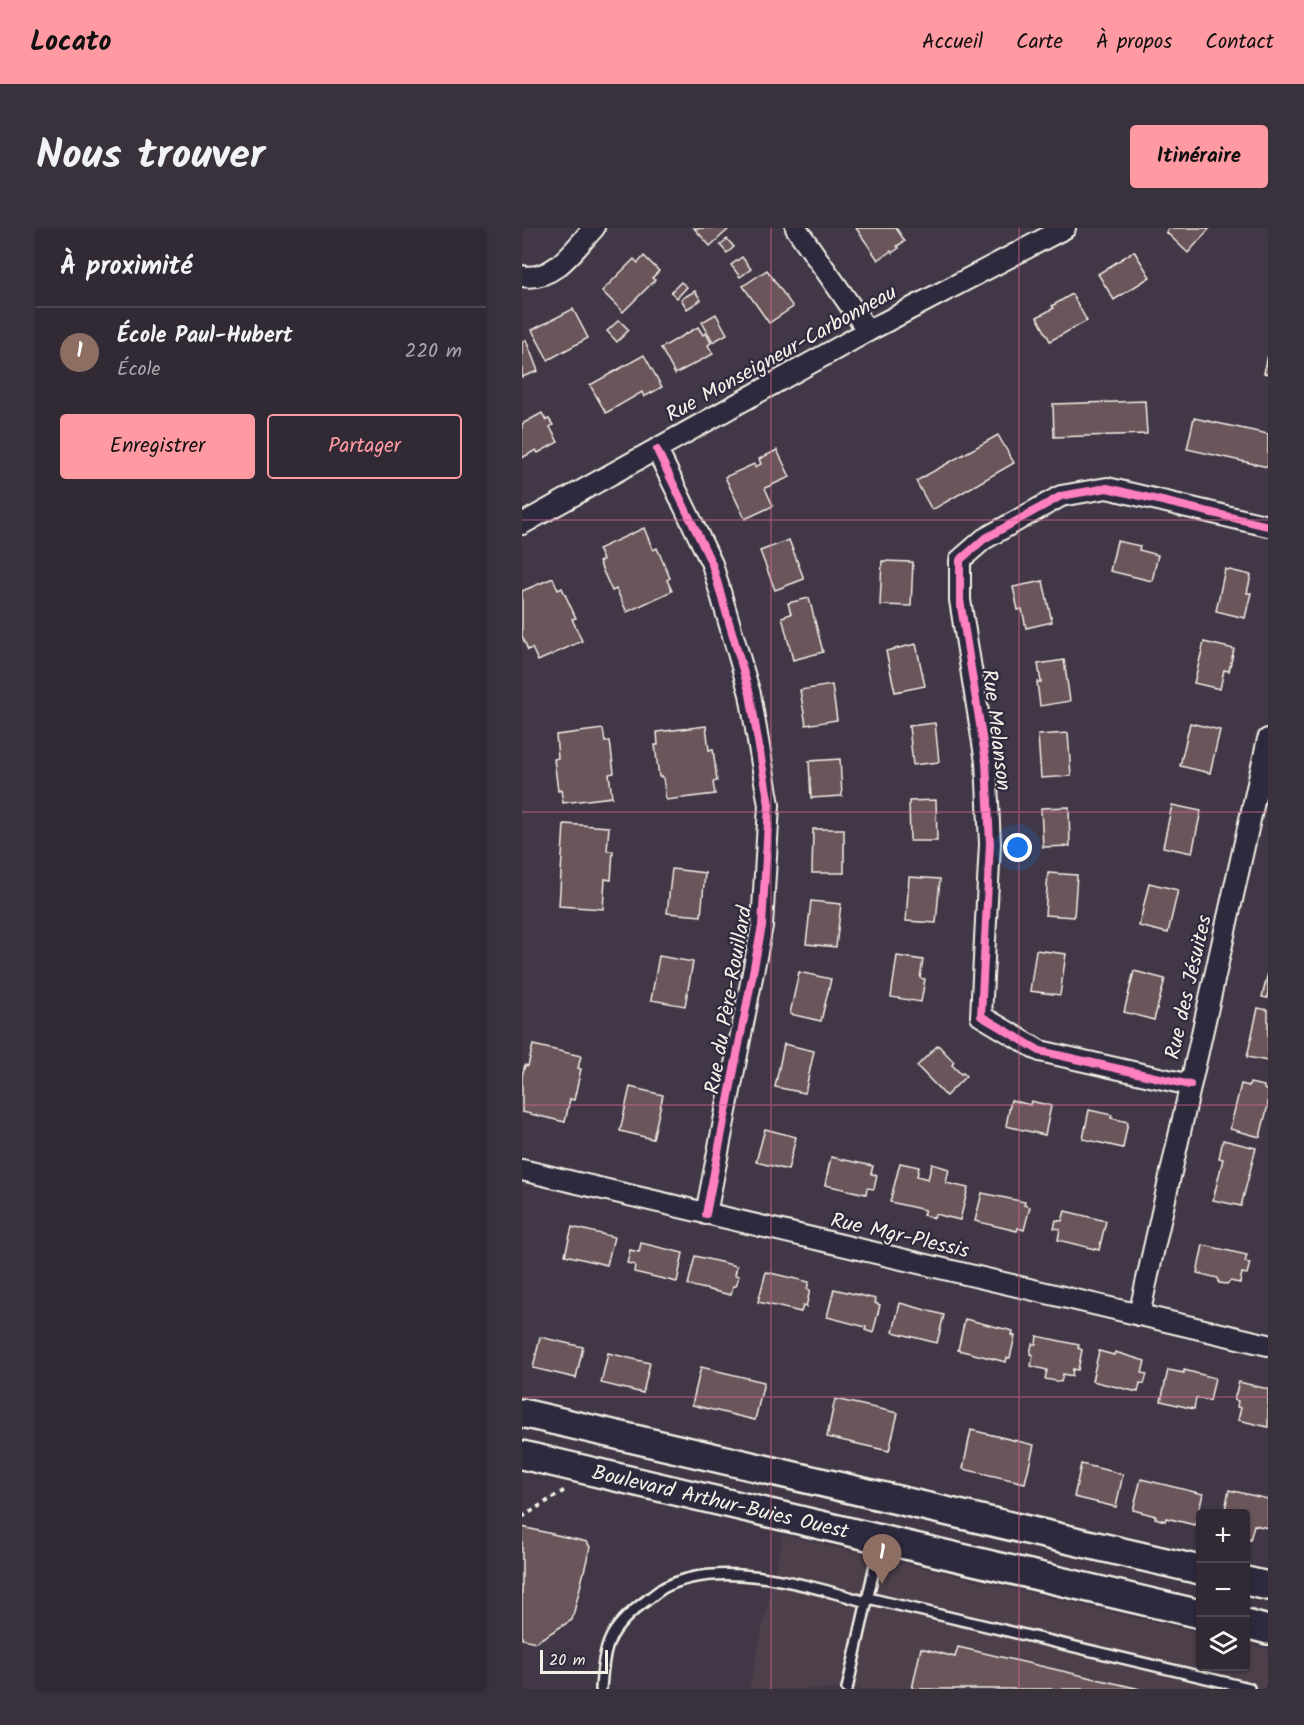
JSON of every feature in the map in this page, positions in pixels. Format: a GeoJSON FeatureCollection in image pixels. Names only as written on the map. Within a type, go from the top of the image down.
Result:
{"type":"FeatureCollection","features":[{"type":"Feature","properties":{"kind":"street"},"geometry":{"type":"LineString","coordinates":[[522,276],[530,278],[552,272],[594,228]]}},
{"type":"Feature","properties":{"kind":"street"},"geometry":{"type":"LineString","coordinates":[[796,228],[868,331]]}},
{"type":"Feature","properties":{"kind":"street","name":"Rue Monseigneur-Carbonneau"},"geometry":{"type":"LineString","coordinates":[[522,524],[868,331],[1065,228]]}},
{"type":"Feature","properties":{"kind":"street","name":"Rue du Père-Rouillard"},"geometry":{"type":"LineString","coordinates":[[657,450],[712,564],[750,694],[768,805],[762,926],[706,1214]]}},
{"type":"Feature","properties":{"kind":"street","name":"Rue Melanson"},"geometry":{"type":"LineString","coordinates":[[1190,1085],[1040,1051],[981,1016],[990,844],[987,762],[960,600],[960,560],[984,539],[1061,496],[1107,488],[1268,526]]}},
{"type":"Feature","properties":{"kind":"street","name":"Rue des Jésuites"},"geometry":{"type":"LineString","coordinates":[[1139,1315],[1268,740]]}},
{"type":"Feature","properties":{"kind":"street","name":"Rue Mgr-Plessis"},"geometry":{"type":"LineString","coordinates":[[522,1170],[1268,1345]]}},
{"type":"Feature","properties":{"kind":"street","name":"Boulevard Arthur-Buies Ouest"},"geometry":{"type":"LineString","coordinates":[[522,1413],[1196,1569]]}},
{"type":"Feature","properties":{"kind":"street","name":"Boulevard Arthur-Buies Ouest"},"geometry":{"type":"LineString","coordinates":[[522,1455],[1196,1613]]}},
{"type":"Feature","properties":{"kind":"street"},"geometry":{"type":"LineString","coordinates":[[1250,1582],[1268,1586]]}},
{"type":"Feature","properties":{"kind":"street"},"geometry":{"type":"LineString","coordinates":[[1250,1625],[1268,1630]]}},
{"type":"Feature","properties":{"kind":"lane"},"geometry":{"type":"LineString","coordinates":[[847,1689],[882,1538]]}},
{"type":"Feature","properties":{"kind":"lane"},"geometry":{"type":"LineString","coordinates":[[601,1689],[604,1654],[618,1625],[666,1587],[706,1574],[745,1574],[820,1589],[1250,1688]]}},
{"type":"Feature","properties":{"kind":"path"},"geometry":{"type":"LineString","coordinates":[[522,1516],[573,1486],[578,1467]]}},
{"type":"Feature","properties":{"kind":"shaded area"},"geometry":{"type":"Polygon","coordinates":[[[783,1535],[1196,1632],[1196,1671],[1250,1671],[1250,1645],[1268,1649],[1268,1689],[749,1689],[783,1535]]]}},
{"type":"Feature","properties":{"kind":"building"},"geometry":{"type":"Polygon","coordinates":[[[694,228],[730,228],[710,246],[694,228]]]}},
{"type":"Feature","properties":{"kind":"building"},"geometry":{"type":"Polygon","coordinates":[[[856,228],[896,228],[905,241],[892,253],[891,251],[878,260],[856,228]]]}},
{"type":"Feature","properties":{"kind":"building"},"geometry":{"type":"Polygon","coordinates":[[[1170,228],[1210,228],[1188,253],[1166,232],[1170,228]]]}},
{"type":"Feature","properties":{"kind":"building"},"geometry":{"type":"Polygon","coordinates":[[[727,239],[734,247],[727,253],[720,245],[727,239]]]}},
{"type":"Feature","properties":{"kind":"building"},"geometry":{"type":"Polygon","coordinates":[[[1134,251],[1150,277],[1114,300],[1098,274],[1134,251]]]}},
{"type":"Feature","properties":{"kind":"building"},"geometry":{"type":"Polygon","coordinates":[[[644,256],[659,271],[652,278],[655,280],[623,312],[602,291],[634,259],[638,263],[644,256]]]}},
{"type":"Feature","properties":{"kind":"building"},"geometry":{"type":"Polygon","coordinates":[[[742,257],[751,269],[740,277],[731,265],[742,257]]]}},
{"type":"Feature","properties":{"kind":"building"},"geometry":{"type":"Polygon","coordinates":[[[767,270],[793,307],[769,323],[743,286],[767,270]]]}},
{"type":"Feature","properties":{"kind":"building"},"geometry":{"type":"Polygon","coordinates":[[[681,282],[687,287],[677,298],[671,292],[681,282]]]}},
{"type":"Feature","properties":{"kind":"building"},"geometry":{"type":"Polygon","coordinates":[[[695,291],[701,300],[687,309],[681,299],[695,291]]]}},
{"type":"Feature","properties":{"kind":"building"},"geometry":{"type":"Polygon","coordinates":[[[1072,294],[1087,321],[1050,341],[1037,317],[1054,308],[1052,306],[1072,294]]]}},
{"type":"Feature","properties":{"kind":"building"},"geometry":{"type":"Polygon","coordinates":[[[573,309],[588,338],[548,360],[532,330],[573,309]]]}},
{"type":"Feature","properties":{"kind":"building"},"geometry":{"type":"Polygon","coordinates":[[[716,314],[727,334],[713,342],[702,322],[716,314]]]}},
{"type":"Feature","properties":{"kind":"building"},"geometry":{"type":"Polygon","coordinates":[[[619,320],[629,330],[617,342],[607,331],[619,320]]]}},
{"type":"Feature","properties":{"kind":"building"},"geometry":{"type":"Polygon","coordinates":[[[698,327],[703,335],[706,333],[711,343],[708,345],[713,354],[675,374],[661,348],[698,327]]]}},
{"type":"Feature","properties":{"kind":"building"},"geometry":{"type":"Polygon","coordinates":[[[526,340],[538,371],[522,377],[522,342],[526,340]]]}},
{"type":"Feature","properties":{"kind":"building"},"geometry":{"type":"Polygon","coordinates":[[[644,355],[662,387],[644,397],[642,392],[606,413],[590,385],[644,355]]]}},
{"type":"Feature","properties":{"kind":"building"},"geometry":{"type":"Polygon","coordinates":[[[1268,355],[1268,374],[1264,373],[1268,355]]]}},
{"type":"Feature","properties":{"kind":"building"},"geometry":{"type":"Polygon","coordinates":[[[1145,401],[1147,434],[1054,437],[1053,404],[1145,401]]]}},
{"type":"Feature","properties":{"kind":"building"},"geometry":{"type":"Polygon","coordinates":[[[542,413],[553,425],[550,427],[558,442],[538,453],[536,450],[522,458],[522,424],[542,413]]]}},
{"type":"Feature","properties":{"kind":"building"},"geometry":{"type":"Polygon","coordinates":[[[1194,418],[1268,434],[1268,467],[1187,449],[1194,418]]]}},
{"type":"Feature","properties":{"kind":"building"},"geometry":{"type":"Polygon","coordinates":[[[998,435],[1014,463],[932,510],[916,481],[998,435]]]}},
{"type":"Feature","properties":{"kind":"building"},"geometry":{"type":"Polygon","coordinates":[[[777,450],[790,477],[765,488],[773,506],[745,519],[725,477],[754,464],[755,467],[761,464],[759,459],[777,450]]]}},
{"type":"Feature","properties":{"kind":"building"},"geometry":{"type":"Polygon","coordinates":[[[644,528],[653,550],[657,548],[670,578],[667,580],[672,591],[627,612],[616,589],[612,591],[599,562],[603,560],[598,549],[644,528]]]}},
{"type":"Feature","properties":{"kind":"building"},"geometry":{"type":"Polygon","coordinates":[[[789,540],[804,579],[775,590],[760,551],[789,540]]]}},
{"type":"Feature","properties":{"kind":"building"},"geometry":{"type":"Polygon","coordinates":[[[1117,541],[1140,546],[1139,550],[1158,555],[1152,581],[1110,571],[1117,541]]]}},
{"type":"Feature","properties":{"kind":"building"},"geometry":{"type":"Polygon","coordinates":[[[882,561],[913,562],[911,606],[880,605],[882,561]]]}},
{"type":"Feature","properties":{"kind":"building"},"geometry":{"type":"Polygon","coordinates":[[[1225,569],[1251,575],[1247,593],[1251,593],[1245,618],[1216,611],[1225,569]]]}},
{"type":"Feature","properties":{"kind":"building"},"geometry":{"type":"Polygon","coordinates":[[[553,578],[558,590],[562,588],[576,618],[572,619],[582,641],[538,661],[532,648],[528,650],[522,636],[522,591],[553,578]]]}},
{"type":"Feature","properties":{"kind":"building"},"geometry":{"type":"Polygon","coordinates":[[[1043,581],[1052,622],[1026,628],[1022,609],[1018,610],[1013,587],[1043,581]]]}},
{"type":"Feature","properties":{"kind":"building"},"geometry":{"type":"Polygon","coordinates":[[[809,598],[823,652],[793,660],[782,617],[791,614],[788,603],[809,598]]]}},
{"type":"Feature","properties":{"kind":"building"},"geometry":{"type":"Polygon","coordinates":[[[1204,642],[1234,649],[1229,671],[1224,670],[1220,689],[1194,683],[1204,642]]]}},
{"type":"Feature","properties":{"kind":"building"},"geometry":{"type":"Polygon","coordinates":[[[916,644],[925,686],[895,692],[886,651],[916,644]]]}},
{"type":"Feature","properties":{"kind":"building"},"geometry":{"type":"Polygon","coordinates":[[[1064,660],[1070,701],[1040,706],[1037,682],[1041,682],[1038,664],[1064,660]]]}},
{"type":"Feature","properties":{"kind":"building"},"geometry":{"type":"Polygon","coordinates":[[[832,685],[837,720],[806,725],[800,690],[832,685]]]}},
{"type":"Feature","properties":{"kind":"building"},"geometry":{"type":"Polygon","coordinates":[[[935,723],[939,762],[913,765],[909,726],[935,723]]]}},
{"type":"Feature","properties":{"kind":"building"},"geometry":{"type":"Polygon","coordinates":[[[1190,723],[1220,730],[1210,773],[1180,766],[1190,723]]]}},
{"type":"Feature","properties":{"kind":"building"},"geometry":{"type":"Polygon","coordinates":[[[706,726],[709,750],[713,749],[717,781],[713,782],[715,794],[666,800],[663,777],[659,777],[655,745],[658,745],[657,732],[706,726]]]}},
{"type":"Feature","properties":{"kind":"building"},"geometry":{"type":"Polygon","coordinates":[[[603,729],[605,742],[610,741],[614,773],[609,774],[612,797],[563,803],[561,790],[558,791],[554,759],[558,758],[556,735],[603,729]]]}},
{"type":"Feature","properties":{"kind":"building"},"geometry":{"type":"Polygon","coordinates":[[[1068,733],[1071,776],[1041,778],[1038,735],[1068,733]]]}},
{"type":"Feature","properties":{"kind":"building"},"geometry":{"type":"Polygon","coordinates":[[[840,759],[842,796],[811,798],[809,761],[840,759]]]}},
{"type":"Feature","properties":{"kind":"building"},"geometry":{"type":"Polygon","coordinates":[[[936,800],[937,841],[910,841],[909,801],[936,800]]]}},
{"type":"Feature","properties":{"kind":"building"},"geometry":{"type":"Polygon","coordinates":[[[1172,805],[1201,811],[1192,853],[1163,847],[1172,805]]]}},
{"type":"Feature","properties":{"kind":"building"},"geometry":{"type":"Polygon","coordinates":[[[1069,807],[1070,846],[1043,847],[1041,808],[1069,807]]]}},
{"type":"Feature","properties":{"kind":"building"},"geometry":{"type":"Polygon","coordinates":[[[564,824],[609,827],[607,851],[613,851],[611,880],[605,879],[603,909],[559,906],[564,824]]]}},
{"type":"Feature","properties":{"kind":"building"},"geometry":{"type":"Polygon","coordinates":[[[813,829],[844,829],[844,873],[812,873],[813,829]]]}},
{"type":"Feature","properties":{"kind":"building"},"geometry":{"type":"Polygon","coordinates":[[[672,869],[705,873],[701,916],[667,913],[672,869]]]}},
{"type":"Feature","properties":{"kind":"building"},"geometry":{"type":"Polygon","coordinates":[[[1048,873],[1077,875],[1074,917],[1045,915],[1048,873]]]}},
{"type":"Feature","properties":{"kind":"building"},"geometry":{"type":"Polygon","coordinates":[[[909,877],[940,879],[936,923],[906,921],[909,877]]]}},
{"type":"Feature","properties":{"kind":"building"},"geometry":{"type":"Polygon","coordinates":[[[1149,883],[1178,890],[1168,933],[1139,926],[1149,883]]]}},
{"type":"Feature","properties":{"kind":"building"},"geometry":{"type":"Polygon","coordinates":[[[811,901],[841,904],[836,947],[806,944],[811,901]]]}},
{"type":"Feature","properties":{"kind":"building"},"geometry":{"type":"Polygon","coordinates":[[[1036,950],[1066,954],[1060,995],[1030,991],[1036,950]]]}},
{"type":"Feature","properties":{"kind":"building"},"geometry":{"type":"Polygon","coordinates":[[[659,956],[693,962],[685,1006],[651,1000],[659,956]]]}},
{"type":"Feature","properties":{"kind":"building"},"geometry":{"type":"Polygon","coordinates":[[[897,956],[923,960],[920,978],[925,979],[921,1002],[891,997],[897,956]]]}},
{"type":"Feature","properties":{"kind":"building"},"geometry":{"type":"Polygon","coordinates":[[[1134,971],[1165,979],[1154,1020],[1124,1012],[1134,971]]]}},
{"type":"Feature","properties":{"kind":"building"},"geometry":{"type":"Polygon","coordinates":[[[799,972],[831,979],[821,1021],[790,1014],[799,972]]]}},
{"type":"Feature","properties":{"kind":"building"},"geometry":{"type":"Polygon","coordinates":[[[1268,973],[1268,998],[1262,997],[1268,973]]]}},
{"type":"Feature","properties":{"kind":"building"},"geometry":{"type":"Polygon","coordinates":[[[1258,1008],[1268,1010],[1268,1061],[1247,1057],[1258,1008]]]}},
{"type":"Feature","properties":{"kind":"building"},"geometry":{"type":"Polygon","coordinates":[[[784,1044],[814,1051],[805,1093],[775,1087],[784,1044]]]}},
{"type":"Feature","properties":{"kind":"building"},"geometry":{"type":"Polygon","coordinates":[[[533,1045],[581,1056],[578,1068],[581,1069],[574,1100],[570,1099],[565,1122],[522,1112],[522,1076],[525,1065],[528,1066],[533,1045]]]}},
{"type":"Feature","properties":{"kind":"building"},"geometry":{"type":"Polygon","coordinates":[[[938,1045],[954,1062],[952,1065],[966,1076],[946,1096],[917,1066],[938,1045]]]}},
{"type":"Feature","properties":{"kind":"building"},"geometry":{"type":"Polygon","coordinates":[[[1250,1083],[1264,1086],[1264,1089],[1268,1091],[1268,1105],[1260,1137],[1230,1129],[1241,1084],[1249,1086],[1250,1083]]]}},
{"type":"Feature","properties":{"kind":"building"},"geometry":{"type":"Polygon","coordinates":[[[630,1087],[663,1095],[653,1139],[620,1131],[630,1087]]]}},
{"type":"Feature","properties":{"kind":"building"},"geometry":{"type":"Polygon","coordinates":[[[1011,1100],[1030,1105],[1031,1101],[1051,1106],[1045,1135],[1006,1126],[1011,1100]]]}},
{"type":"Feature","properties":{"kind":"building"},"geometry":{"type":"Polygon","coordinates":[[[1089,1110],[1112,1115],[1111,1118],[1128,1122],[1123,1148],[1083,1139],[1089,1110]]]}},
{"type":"Feature","properties":{"kind":"building"},"geometry":{"type":"Polygon","coordinates":[[[765,1129],[796,1137],[788,1170],[756,1162],[765,1129]]]}},
{"type":"Feature","properties":{"kind":"building"},"geometry":{"type":"Polygon","coordinates":[[[1223,1140],[1256,1148],[1241,1206],[1213,1200],[1223,1159],[1219,1158],[1223,1140]]]}},
{"type":"Feature","properties":{"kind":"building"},"geometry":{"type":"Polygon","coordinates":[[[831,1157],[873,1166],[871,1174],[877,1175],[874,1189],[867,1188],[866,1194],[825,1185],[831,1157]]]}},
{"type":"Feature","properties":{"kind":"building"},"geometry":{"type":"Polygon","coordinates":[[[900,1163],[919,1167],[917,1176],[928,1179],[932,1164],[949,1169],[946,1183],[968,1188],[960,1220],[935,1214],[934,1218],[923,1215],[925,1210],[890,1202],[900,1163]]]}},
{"type":"Feature","properties":{"kind":"building"},"geometry":{"type":"Polygon","coordinates":[[[982,1193],[1025,1202],[1024,1205],[1030,1207],[1024,1230],[1018,1228],[1017,1231],[975,1221],[982,1193]]]}},
{"type":"Feature","properties":{"kind":"building"},"geometry":{"type":"Polygon","coordinates":[[[1065,1211],[1106,1221],[1099,1250],[1058,1240],[1060,1229],[1054,1228],[1056,1220],[1062,1221],[1065,1211]]]}},
{"type":"Feature","properties":{"kind":"building"},"geometry":{"type":"Polygon","coordinates":[[[572,1227],[614,1237],[607,1265],[565,1255],[572,1227]]]}},
{"type":"Feature","properties":{"kind":"building"},"geometry":{"type":"Polygon","coordinates":[[[641,1243],[683,1253],[677,1282],[634,1272],[635,1265],[627,1263],[630,1250],[639,1252],[641,1243]]]}},
{"type":"Feature","properties":{"kind":"building"},"geometry":{"type":"Polygon","coordinates":[[[1203,1245],[1247,1255],[1245,1262],[1250,1263],[1247,1274],[1242,1273],[1240,1283],[1230,1281],[1227,1284],[1219,1283],[1218,1278],[1197,1273],[1203,1245]]]}},
{"type":"Feature","properties":{"kind":"building"},"geometry":{"type":"Polygon","coordinates":[[[695,1256],[737,1266],[735,1275],[739,1276],[731,1295],[688,1285],[695,1256]]]}},
{"type":"Feature","properties":{"kind":"building"},"geometry":{"type":"Polygon","coordinates":[[[766,1272],[809,1282],[807,1289],[810,1290],[806,1307],[803,1306],[801,1312],[758,1302],[766,1272]]]}},
{"type":"Feature","properties":{"kind":"building"},"geometry":{"type":"Polygon","coordinates":[[[834,1289],[876,1299],[875,1303],[880,1305],[873,1333],[865,1330],[866,1327],[827,1317],[834,1289]]]}},
{"type":"Feature","properties":{"kind":"building"},"geometry":{"type":"Polygon","coordinates":[[[900,1303],[944,1315],[937,1343],[893,1332],[900,1303]]]}},
{"type":"Feature","properties":{"kind":"building"},"geometry":{"type":"Polygon","coordinates":[[[965,1319],[1013,1331],[1012,1335],[1015,1336],[1010,1358],[1007,1358],[1006,1362],[958,1350],[965,1319]]]}},
{"type":"Feature","properties":{"kind":"building"},"geometry":{"type":"Polygon","coordinates":[[[1037,1336],[1079,1345],[1078,1348],[1082,1350],[1078,1370],[1073,1369],[1072,1376],[1063,1374],[1061,1382],[1045,1379],[1047,1370],[1031,1366],[1032,1344],[1036,1344],[1037,1336]]]}},
{"type":"Feature","properties":{"kind":"building"},"geometry":{"type":"Polygon","coordinates":[[[540,1337],[583,1347],[576,1378],[533,1368],[540,1337]]]}},
{"type":"Feature","properties":{"kind":"building"},"geometry":{"type":"Polygon","coordinates":[[[1099,1351],[1114,1355],[1115,1352],[1145,1361],[1142,1373],[1147,1374],[1144,1384],[1140,1383],[1138,1392],[1092,1381],[1099,1351]]]}},
{"type":"Feature","properties":{"kind":"building"},"geometry":{"type":"Polygon","coordinates":[[[608,1353],[650,1363],[643,1393],[601,1383],[608,1353]]]}},
{"type":"Feature","properties":{"kind":"building"},"geometry":{"type":"Polygon","coordinates":[[[701,1367],[764,1382],[755,1420],[692,1405],[701,1367]]]}},
{"type":"Feature","properties":{"kind":"building"},"geometry":{"type":"Polygon","coordinates":[[[1168,1370],[1184,1373],[1184,1370],[1215,1378],[1210,1401],[1196,1398],[1194,1409],[1161,1401],[1168,1370]]]}},
{"type":"Feature","properties":{"kind":"building"},"geometry":{"type":"Polygon","coordinates":[[[1239,1382],[1268,1389],[1268,1427],[1238,1420],[1241,1408],[1237,1407],[1238,1401],[1234,1400],[1239,1382]]]}},
{"type":"Feature","properties":{"kind":"building"},"geometry":{"type":"Polygon","coordinates":[[[835,1399],[898,1413],[889,1451],[827,1437],[835,1399]]]}},
{"type":"Feature","properties":{"kind":"building"},"geometry":{"type":"Polygon","coordinates":[[[971,1430],[1034,1445],[1025,1483],[963,1469],[971,1430]]]}},
{"type":"Feature","properties":{"kind":"building"},"geometry":{"type":"Polygon","coordinates":[[[1081,1464],[1123,1474],[1116,1507],[1074,1497],[1081,1464]]]}},
{"type":"Feature","properties":{"kind":"building"},"geometry":{"type":"Polygon","coordinates":[[[1141,1479],[1203,1494],[1199,1509],[1196,1509],[1195,1525],[1166,1518],[1165,1521],[1155,1518],[1156,1516],[1133,1510],[1141,1479]]]}},
{"type":"Feature","properties":{"kind":"building"},"geometry":{"type":"Polygon","coordinates":[[[1229,1490],[1268,1499],[1268,1528],[1254,1525],[1250,1540],[1250,1509],[1225,1509],[1229,1490]]]}},
{"type":"Feature","properties":{"kind":"building"},"geometry":{"type":"Polygon","coordinates":[[[522,1527],[587,1542],[590,1547],[572,1620],[536,1642],[522,1639],[522,1527]]]}},
{"type":"Feature","properties":{"kind":"building"},"geometry":{"type":"Polygon","coordinates":[[[958,1647],[1140,1689],[912,1689],[921,1648],[955,1657],[958,1647]]]}},
{"type":"Feature","properties":{"kind":"cycle path"},"geometry":{"type":"LineString","coordinates":[[657,450],[712,564],[750,694],[769,805],[762,926],[706,1214]]}},
{"type":"Feature","properties":{"kind":"cycle path"},"geometry":{"type":"LineString","coordinates":[[1190,1085],[1040,1051],[981,1016],[990,844],[986,762],[960,600],[960,560],[984,539],[1061,496],[1107,488],[1268,526]]}},
{"type":"Feature","properties":{"kind":"place","name":"École Paul-Hubert"},"geometry":{"type":"Point","coordinates":[882,1584]}}]}
